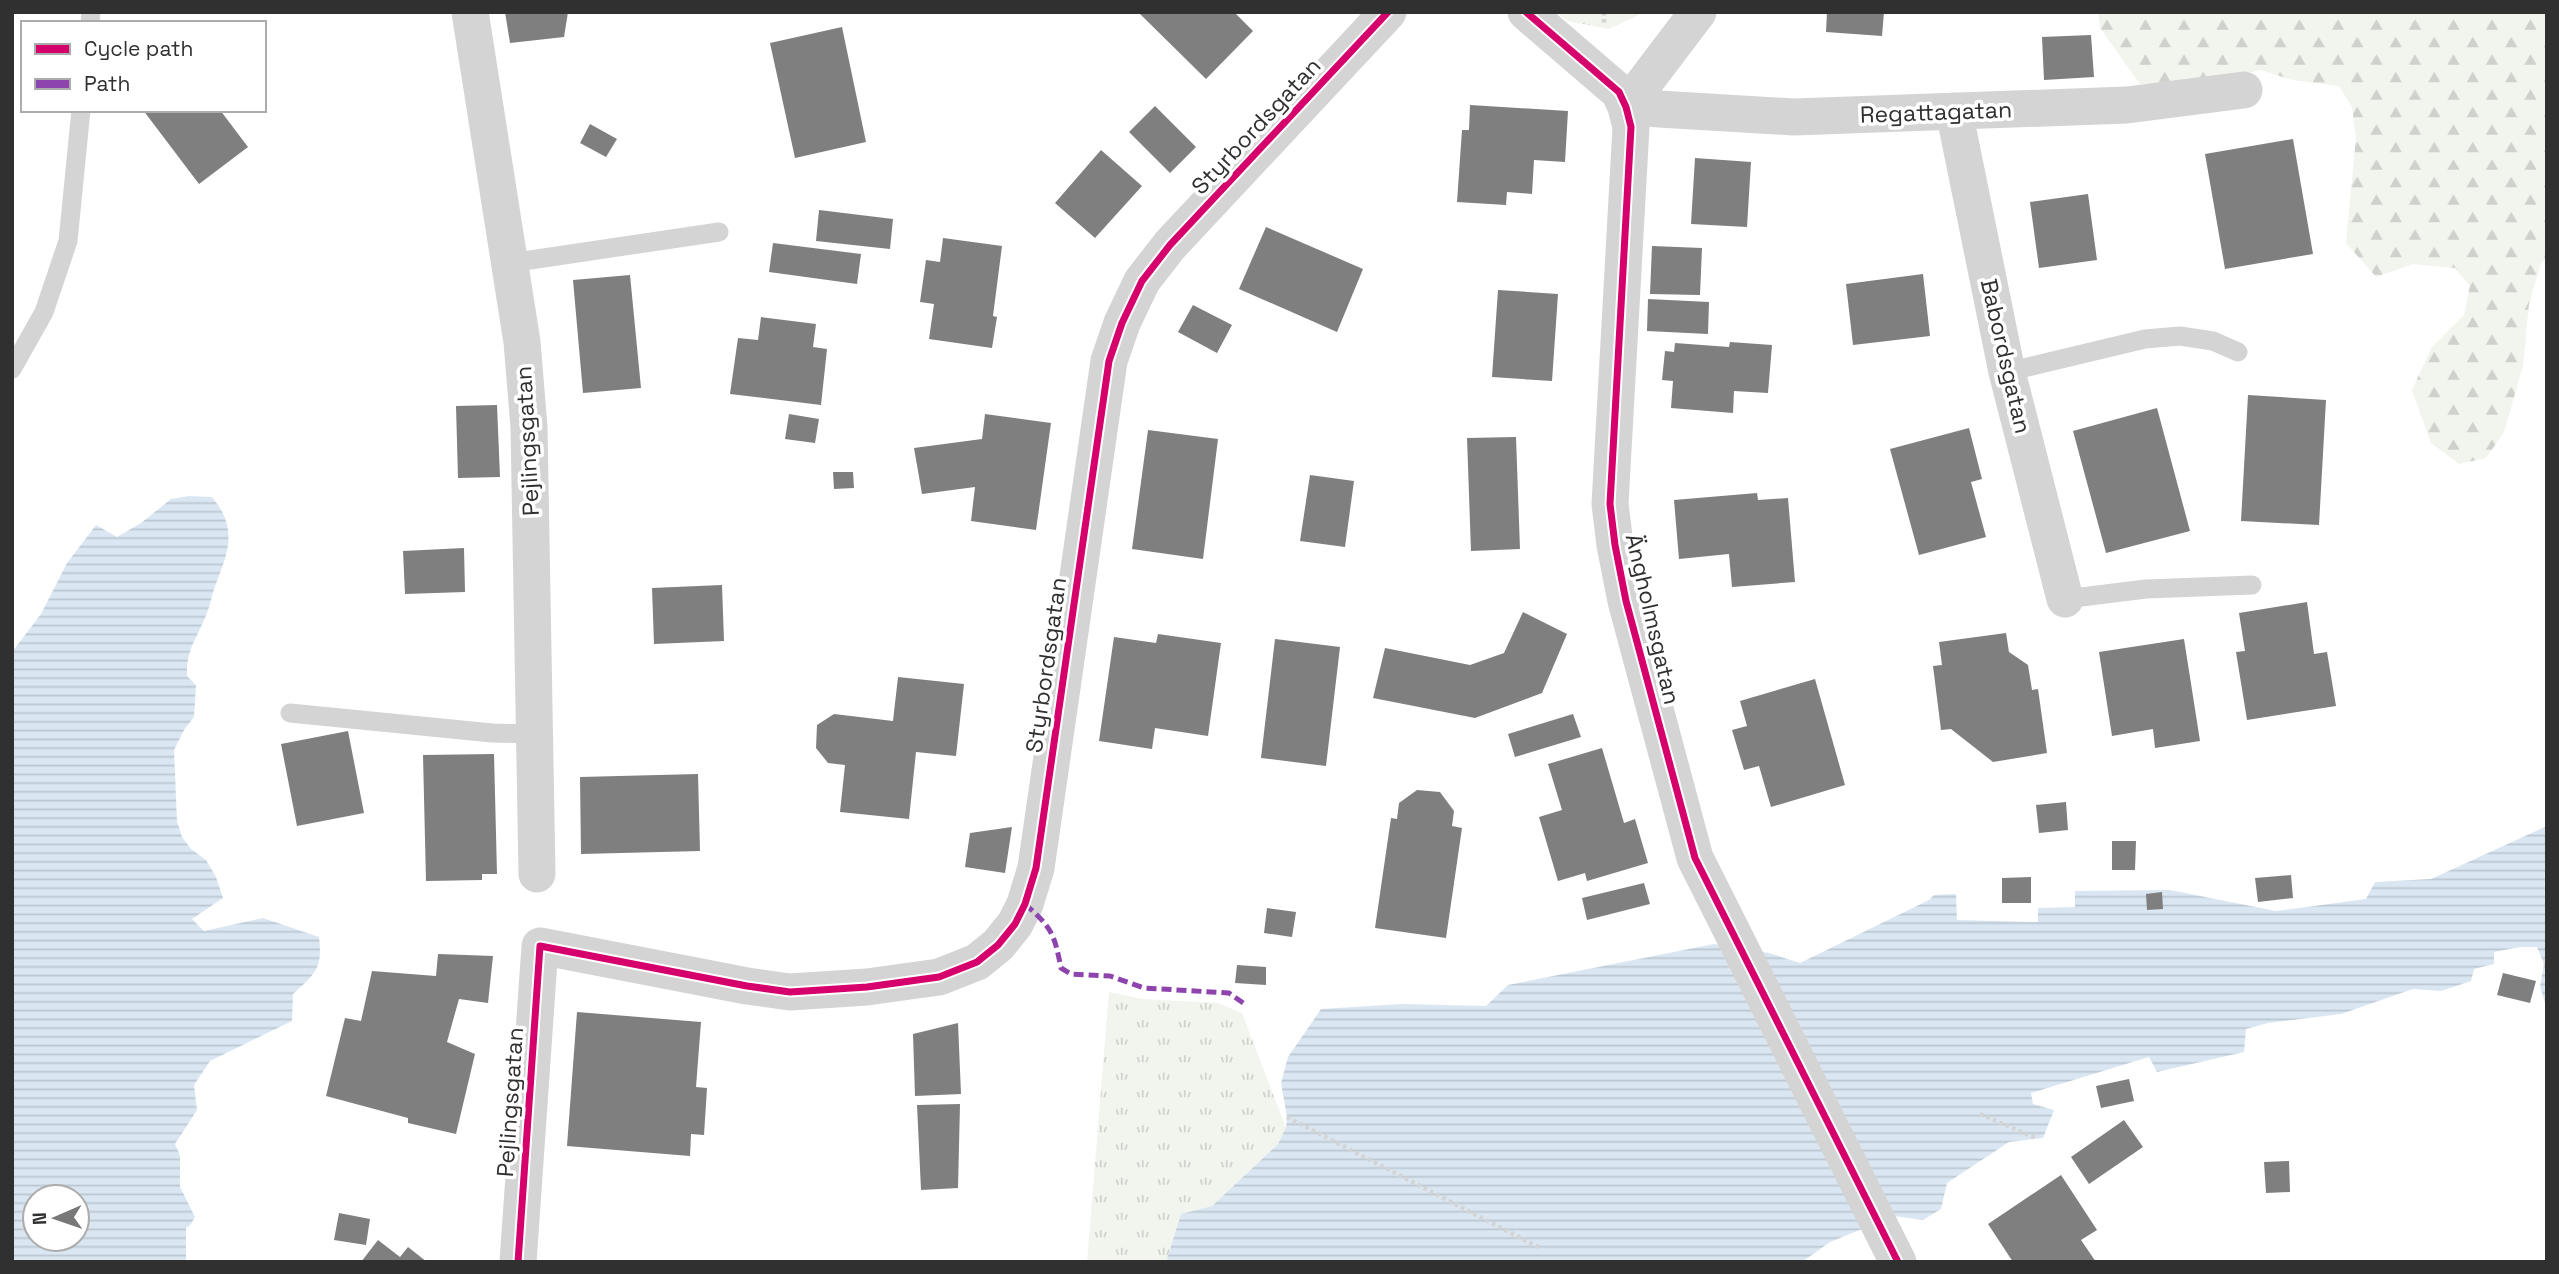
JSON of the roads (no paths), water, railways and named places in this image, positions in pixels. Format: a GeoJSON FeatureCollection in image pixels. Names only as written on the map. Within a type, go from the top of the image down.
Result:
{"type":"FeatureCollection","features":[{"type":"Feature","properties":{"kind":"street","name":"Pejlingsgatan"},"geometry":{"type":"LineString","coordinates":[[470,12],[522,342],[530,427],[537,874]]}},
{"type":"Feature","properties":{"kind":"street","name":"Styrbordsgatan"},"geometry":{"type":"LineString","coordinates":[[540,946],[790,992],[867,987],[939,977],[977,962],[998,944],[1015,924],[1037,868],[1109,361],[1122,323],[1142,281],[1170,246],[1388,12]]}},
{"type":"Feature","properties":{"kind":"street"},"geometry":{"type":"LineString","coordinates":[[1526,12],[1619,92],[1626,107],[1698,12]]}},
{"type":"Feature","properties":{"kind":"street","name":"Regattagatan"},"geometry":{"type":"LineString","coordinates":[[1626,107],[1794,117],[2127,105],[2244,90]]}},
{"type":"Feature","properties":{"kind":"street","name":"Ängholmsgatan"},"geometry":{"type":"LineString","coordinates":[[1626,107],[1631,127],[1610,504],[1626,601],[1695,858],[1898,1262]]}},
{"type":"Feature","properties":{"kind":"street","name":"Babordsgatan"},"geometry":{"type":"LineString","coordinates":[[1954,111],[2007,372],[2065,599]]}},
{"type":"Feature","properties":{"kind":"street","name":"Pejlingsgatan"},"geometry":{"type":"LineString","coordinates":[[518,1262],[540,946]]}},
{"type":"Feature","properties":{"kind":"lane"},"geometry":{"type":"LineString","coordinates":[[12,369],[44,312],[68,241],[81,112]]}},
{"type":"Feature","properties":{"kind":"lane"},"geometry":{"type":"LineString","coordinates":[[510,263],[719,232]]}},
{"type":"Feature","properties":{"kind":"lane"},"geometry":{"type":"LineString","coordinates":[[2007,372],[2145,339],[2180,336],[2213,341],[2238,352]]}},
{"type":"Feature","properties":{"kind":"lane"},"geometry":{"type":"LineString","coordinates":[[2065,599],[2146,589],[2252,585]]}},
{"type":"Feature","properties":{"kind":"lane"},"geometry":{"type":"LineString","coordinates":[[290,713],[492,733],[535,734]]}}]}
